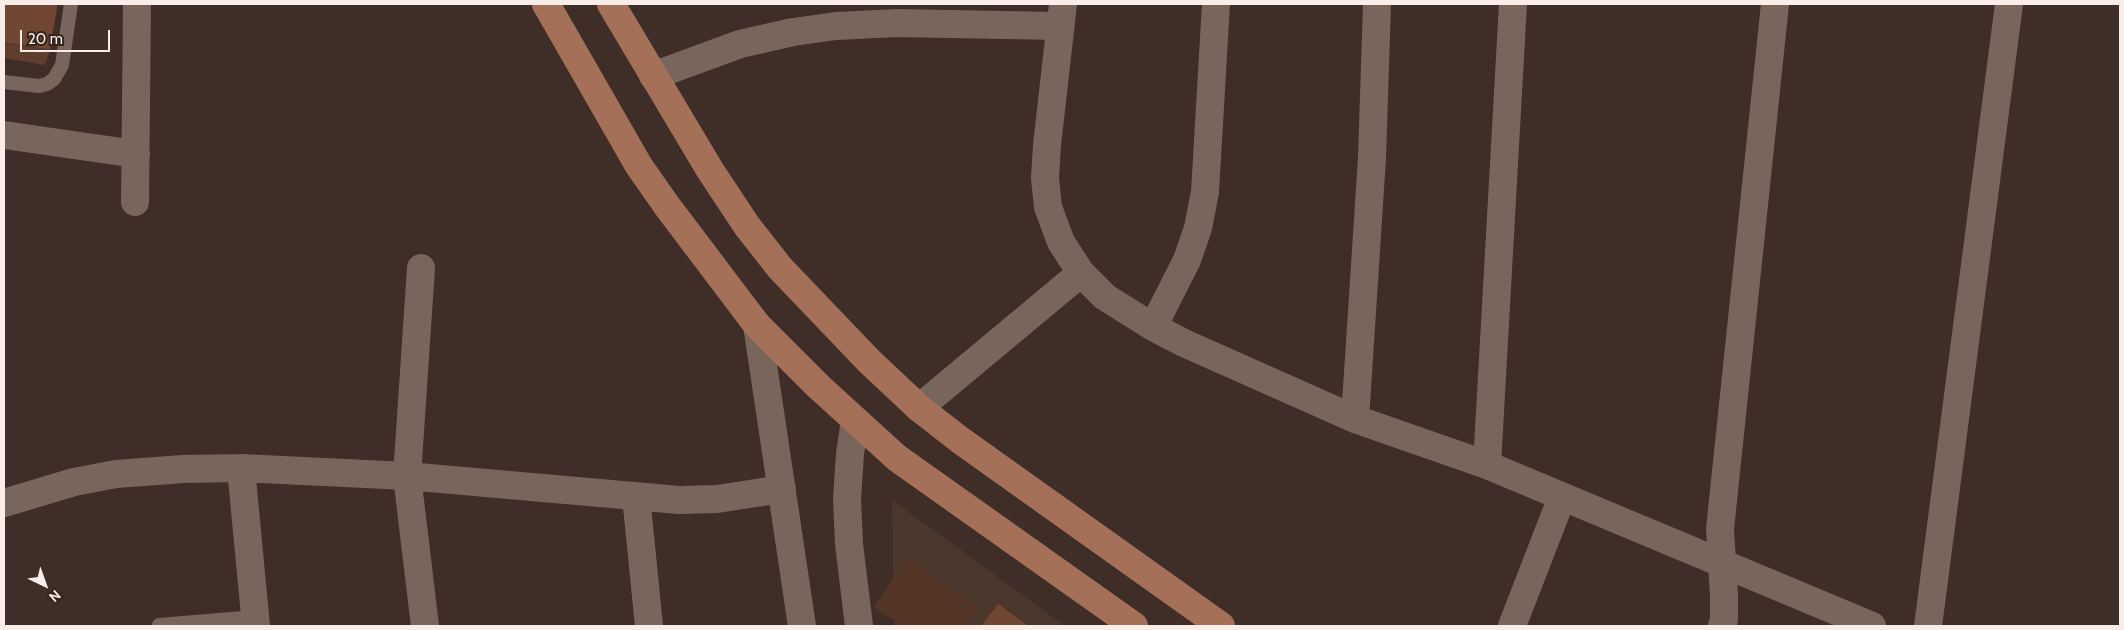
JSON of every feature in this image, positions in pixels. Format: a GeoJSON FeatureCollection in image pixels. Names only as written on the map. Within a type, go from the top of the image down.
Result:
{"type":"FeatureCollection","features":[{"type":"Feature","properties":{"kind":"main road"},"geometry":{"type":"LineString","coordinates":[[546,4],[639,166],[666,206],[757,325],[818,386],[897,458],[1134,626]]}},
{"type":"Feature","properties":{"kind":"main road"},"geometry":{"type":"LineString","coordinates":[[611,4],[715,178],[747,226],[780,268],[869,361],[919,408],[995,466],[1221,626]]}},
{"type":"Feature","properties":{"kind":"street"},"geometry":{"type":"LineString","coordinates":[[136,202],[137,4]]}},
{"type":"Feature","properties":{"kind":"street"},"geometry":{"type":"LineString","coordinates":[[1154,328],[1187,260],[1198,228],[1205,192],[1216,4]]}},
{"type":"Feature","properties":{"kind":"street"},"geometry":{"type":"LineString","coordinates":[[1355,419],[1372,158],[1377,4]]}},
{"type":"Feature","properties":{"kind":"street"},"geometry":{"type":"LineString","coordinates":[[1487,465],[1513,4]]}},
{"type":"Feature","properties":{"kind":"street"},"geometry":{"type":"LineString","coordinates":[[1722,626],[1724,619],[1724,596],[1720,529],[1775,4]]}},
{"type":"Feature","properties":{"kind":"street"},"geometry":{"type":"LineString","coordinates":[[1928,626],[2010,4]]}},
{"type":"Feature","properties":{"kind":"street"},"geometry":{"type":"LineString","coordinates":[[653,76],[740,44],[793,32],[836,26],[1061,15],[1045,178],[1048,207],[1061,242],[1081,273],[1105,297],[1154,328],[1184,343],[1355,419],[1487,465],[1872,626]]}},
{"type":"Feature","properties":{"kind":"street"},"geometry":{"type":"LineString","coordinates":[[4,135],[136,154]]}},
{"type":"Feature","properties":{"kind":"street"},"geometry":{"type":"LineString","coordinates":[[421,268],[407,476],[425,626]]}},
{"type":"Feature","properties":{"kind":"street"},"geometry":{"type":"LineString","coordinates":[[919,408],[1081,273]]}},
{"type":"Feature","properties":{"kind":"street"},"geometry":{"type":"LineString","coordinates":[[757,325],[802,626]]}},
{"type":"Feature","properties":{"kind":"street"},"geometry":{"type":"LineString","coordinates":[[855,420],[850,454],[847,499],[849,544],[859,626]]}},
{"type":"Feature","properties":{"kind":"street"},"geometry":{"type":"LineString","coordinates":[[4,503],[74,482],[116,474],[183,469],[240,468],[407,476],[679,500],[708,499],[782,489]]}},
{"type":"Feature","properties":{"kind":"street"},"geometry":{"type":"LineString","coordinates":[[240,468],[255,622]]}},
{"type":"Feature","properties":{"kind":"street"},"geometry":{"type":"LineString","coordinates":[[636,496],[649,626]]}},
{"type":"Feature","properties":{"kind":"street"},"geometry":{"type":"LineString","coordinates":[[1512,626],[1562,497]]}},
{"type":"Feature","properties":{"kind":"lane"},"geometry":{"type":"LineString","coordinates":[[4,82],[39,86],[47,84],[54,79],[62,65],[71,4]]}},
{"type":"Feature","properties":{"kind":"lane"},"geometry":{"type":"LineString","coordinates":[[159,625],[255,622]]}},
{"type":"Feature","properties":{"kind":"shaded area"},"geometry":{"type":"Polygon","coordinates":[[[892,500],[1065,626],[894,626],[892,500]]]}},
{"type":"Feature","properties":{"kind":"shaded area"},"geometry":{"type":"Polygon","coordinates":[[[907,559],[979,609],[967,626],[903,626],[874,607],[907,559]]]}},
{"type":"Feature","properties":{"kind":"building"},"geometry":{"type":"Polygon","coordinates":[[[4,4],[58,4],[50,50],[4,43],[4,4]]]}},
{"type":"Feature","properties":{"kind":"building"},"geometry":{"type":"Polygon","coordinates":[[[998,603],[1029,626],[981,626],[998,603]]]}}]}
